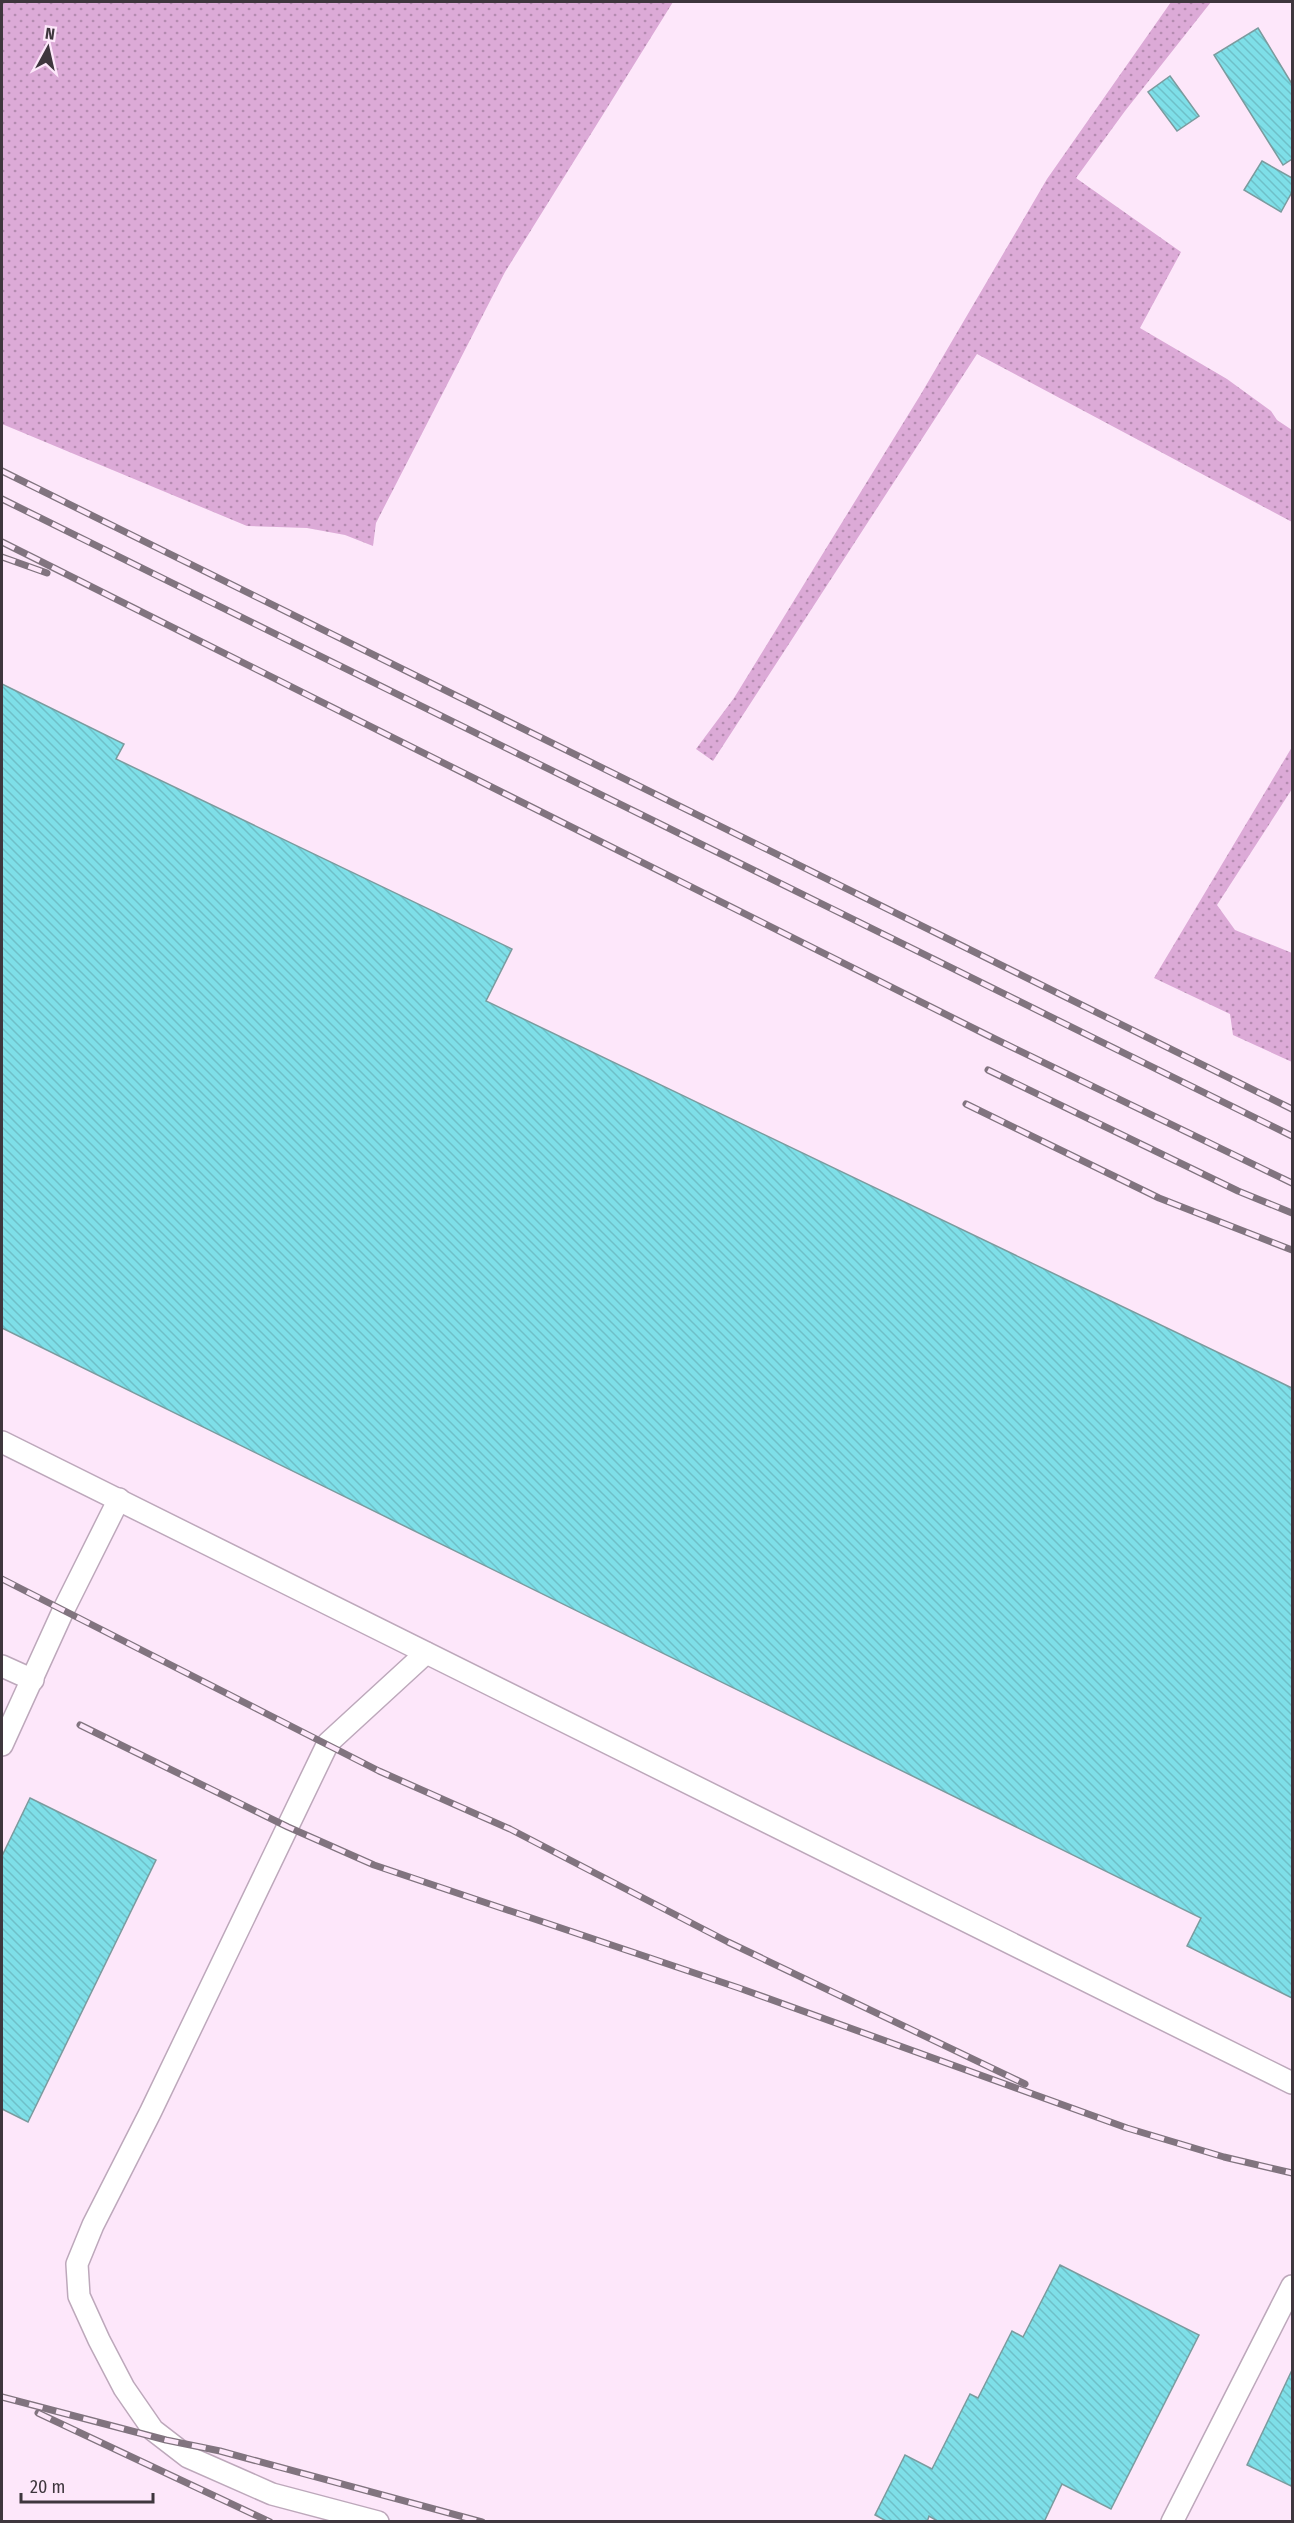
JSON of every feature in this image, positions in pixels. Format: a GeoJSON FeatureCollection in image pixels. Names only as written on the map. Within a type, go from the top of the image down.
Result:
{"type":"FeatureCollection","features":[{"type":"Feature","properties":{"kind":"lane"},"geometry":{"type":"LineString","coordinates":[[2,1442],[1293,2083]]}},
{"type":"Feature","properties":{"kind":"lane"},"geometry":{"type":"LineString","coordinates":[[2,1746],[63,1611],[118,1499]]}},
{"type":"Feature","properties":{"kind":"lane"},"geometry":{"type":"LineString","coordinates":[[378,2522],[272,2494],[188,2457],[153,2430],[124,2388],[99,2340],[79,2296],[77,2264],[93,2225],[150,2113],[328,1743],[426,1653]]}},
{"type":"Feature","properties":{"kind":"lane"},"geometry":{"type":"LineString","coordinates":[[2,1666],[33,1680]]}},
{"type":"Feature","properties":{"kind":"lane"},"geometry":{"type":"LineString","coordinates":[[1172,2522],[1293,2286]]}},
{"type":"Feature","properties":{"kind":"shaded area"},"geometry":{"type":"Polygon","coordinates":[[[2,2],[673,2],[505,272],[376,523],[373,546],[345,535],[307,528],[247,526],[2,424],[2,2]]]}},
{"type":"Feature","properties":{"kind":"shaded area"},"geometry":{"type":"Polygon","coordinates":[[[1171,2],[1211,2],[1125,111],[1076,178],[1181,252],[1140,328],[1227,379],[1271,411],[1277,420],[1292,430],[1292,522],[977,354],[713,761],[696,749],[734,698],[921,394],[1047,179],[1171,2]]]}},
{"type":"Feature","properties":{"kind":"shaded area"},"geometry":{"type":"Polygon","coordinates":[[[1292,747],[1292,789],[1217,905],[1235,930],[1292,953],[1292,1062],[1233,1035],[1230,1014],[1154,978],[1292,747]]]}},
{"type":"Feature","properties":{"kind":"building"},"geometry":{"type":"Polygon","coordinates":[[[1258,28],[1292,84],[1292,159],[1283,165],[1214,55],[1258,28]]]}},
{"type":"Feature","properties":{"kind":"building"},"geometry":{"type":"Polygon","coordinates":[[[1170,76],[1199,116],[1177,131],[1148,92],[1170,76]]]}},
{"type":"Feature","properties":{"kind":"building"},"geometry":{"type":"Polygon","coordinates":[[[1262,161],[1292,178],[1292,192],[1281,212],[1244,190],[1262,161]]]}},
{"type":"Feature","properties":{"kind":"building"},"geometry":{"type":"Polygon","coordinates":[[[2,684],[124,744],[116,759],[512,949],[486,1001],[1292,1388],[1292,1998],[1187,1946],[1201,1918],[2,1328],[2,684]]]}},
{"type":"Feature","properties":{"kind":"building"},"geometry":{"type":"Polygon","coordinates":[[[30,1798],[156,1860],[28,2122],[2,2109],[2,1856],[30,1798]]]}},
{"type":"Feature","properties":{"kind":"building"},"geometry":{"type":"Polygon","coordinates":[[[1060,2265],[1199,2335],[1111,2509],[1062,2484],[1044,2522],[939,2522],[929,2516],[927,2522],[888,2522],[875,2515],[905,2455],[932,2469],[970,2394],[978,2398],[1012,2331],[1023,2337],[1060,2265]]]}},
{"type":"Feature","properties":{"kind":"building"},"geometry":{"type":"Polygon","coordinates":[[[1292,2370],[1292,2483],[1291,2486],[1247,2465],[1292,2370]]]}},
{"type":"Feature","properties":{"kind":"railway"},"geometry":{"type":"LineString","coordinates":[[2,471],[1292,1109]]}},
{"type":"Feature","properties":{"kind":"railway"},"geometry":{"type":"LineString","coordinates":[[2,499],[1292,1136]]}},
{"type":"Feature","properties":{"kind":"railway"},"geometry":{"type":"LineString","coordinates":[[2,542],[989,1036],[1292,1183]]}},
{"type":"Feature","properties":{"kind":"railway"},"geometry":{"type":"LineString","coordinates":[[2,557],[47,573]]}},
{"type":"Feature","properties":{"kind":"railway"},"geometry":{"type":"LineString","coordinates":[[988,1070],[1238,1191],[1292,1213]]}},
{"type":"Feature","properties":{"kind":"railway"},"geometry":{"type":"LineString","coordinates":[[966,1104],[1159,1198],[1292,1250]]}},
{"type":"Feature","properties":{"kind":"railway"},"geometry":{"type":"LineString","coordinates":[[2,1579],[379,1771],[510,1829],[728,1942],[1025,2084]]}},
{"type":"Feature","properties":{"kind":"railway"},"geometry":{"type":"LineString","coordinates":[[80,1725],[288,1827],[374,1865],[739,1988],[1127,2128],[1224,2157],[1292,2173]]}},
{"type":"Feature","properties":{"kind":"railway"},"geometry":{"type":"LineString","coordinates":[[2,2397],[166,2440],[220,2451],[482,2522]]}},
{"type":"Feature","properties":{"kind":"railway"},"geometry":{"type":"LineString","coordinates":[[38,2413],[270,2522]]}}]}
